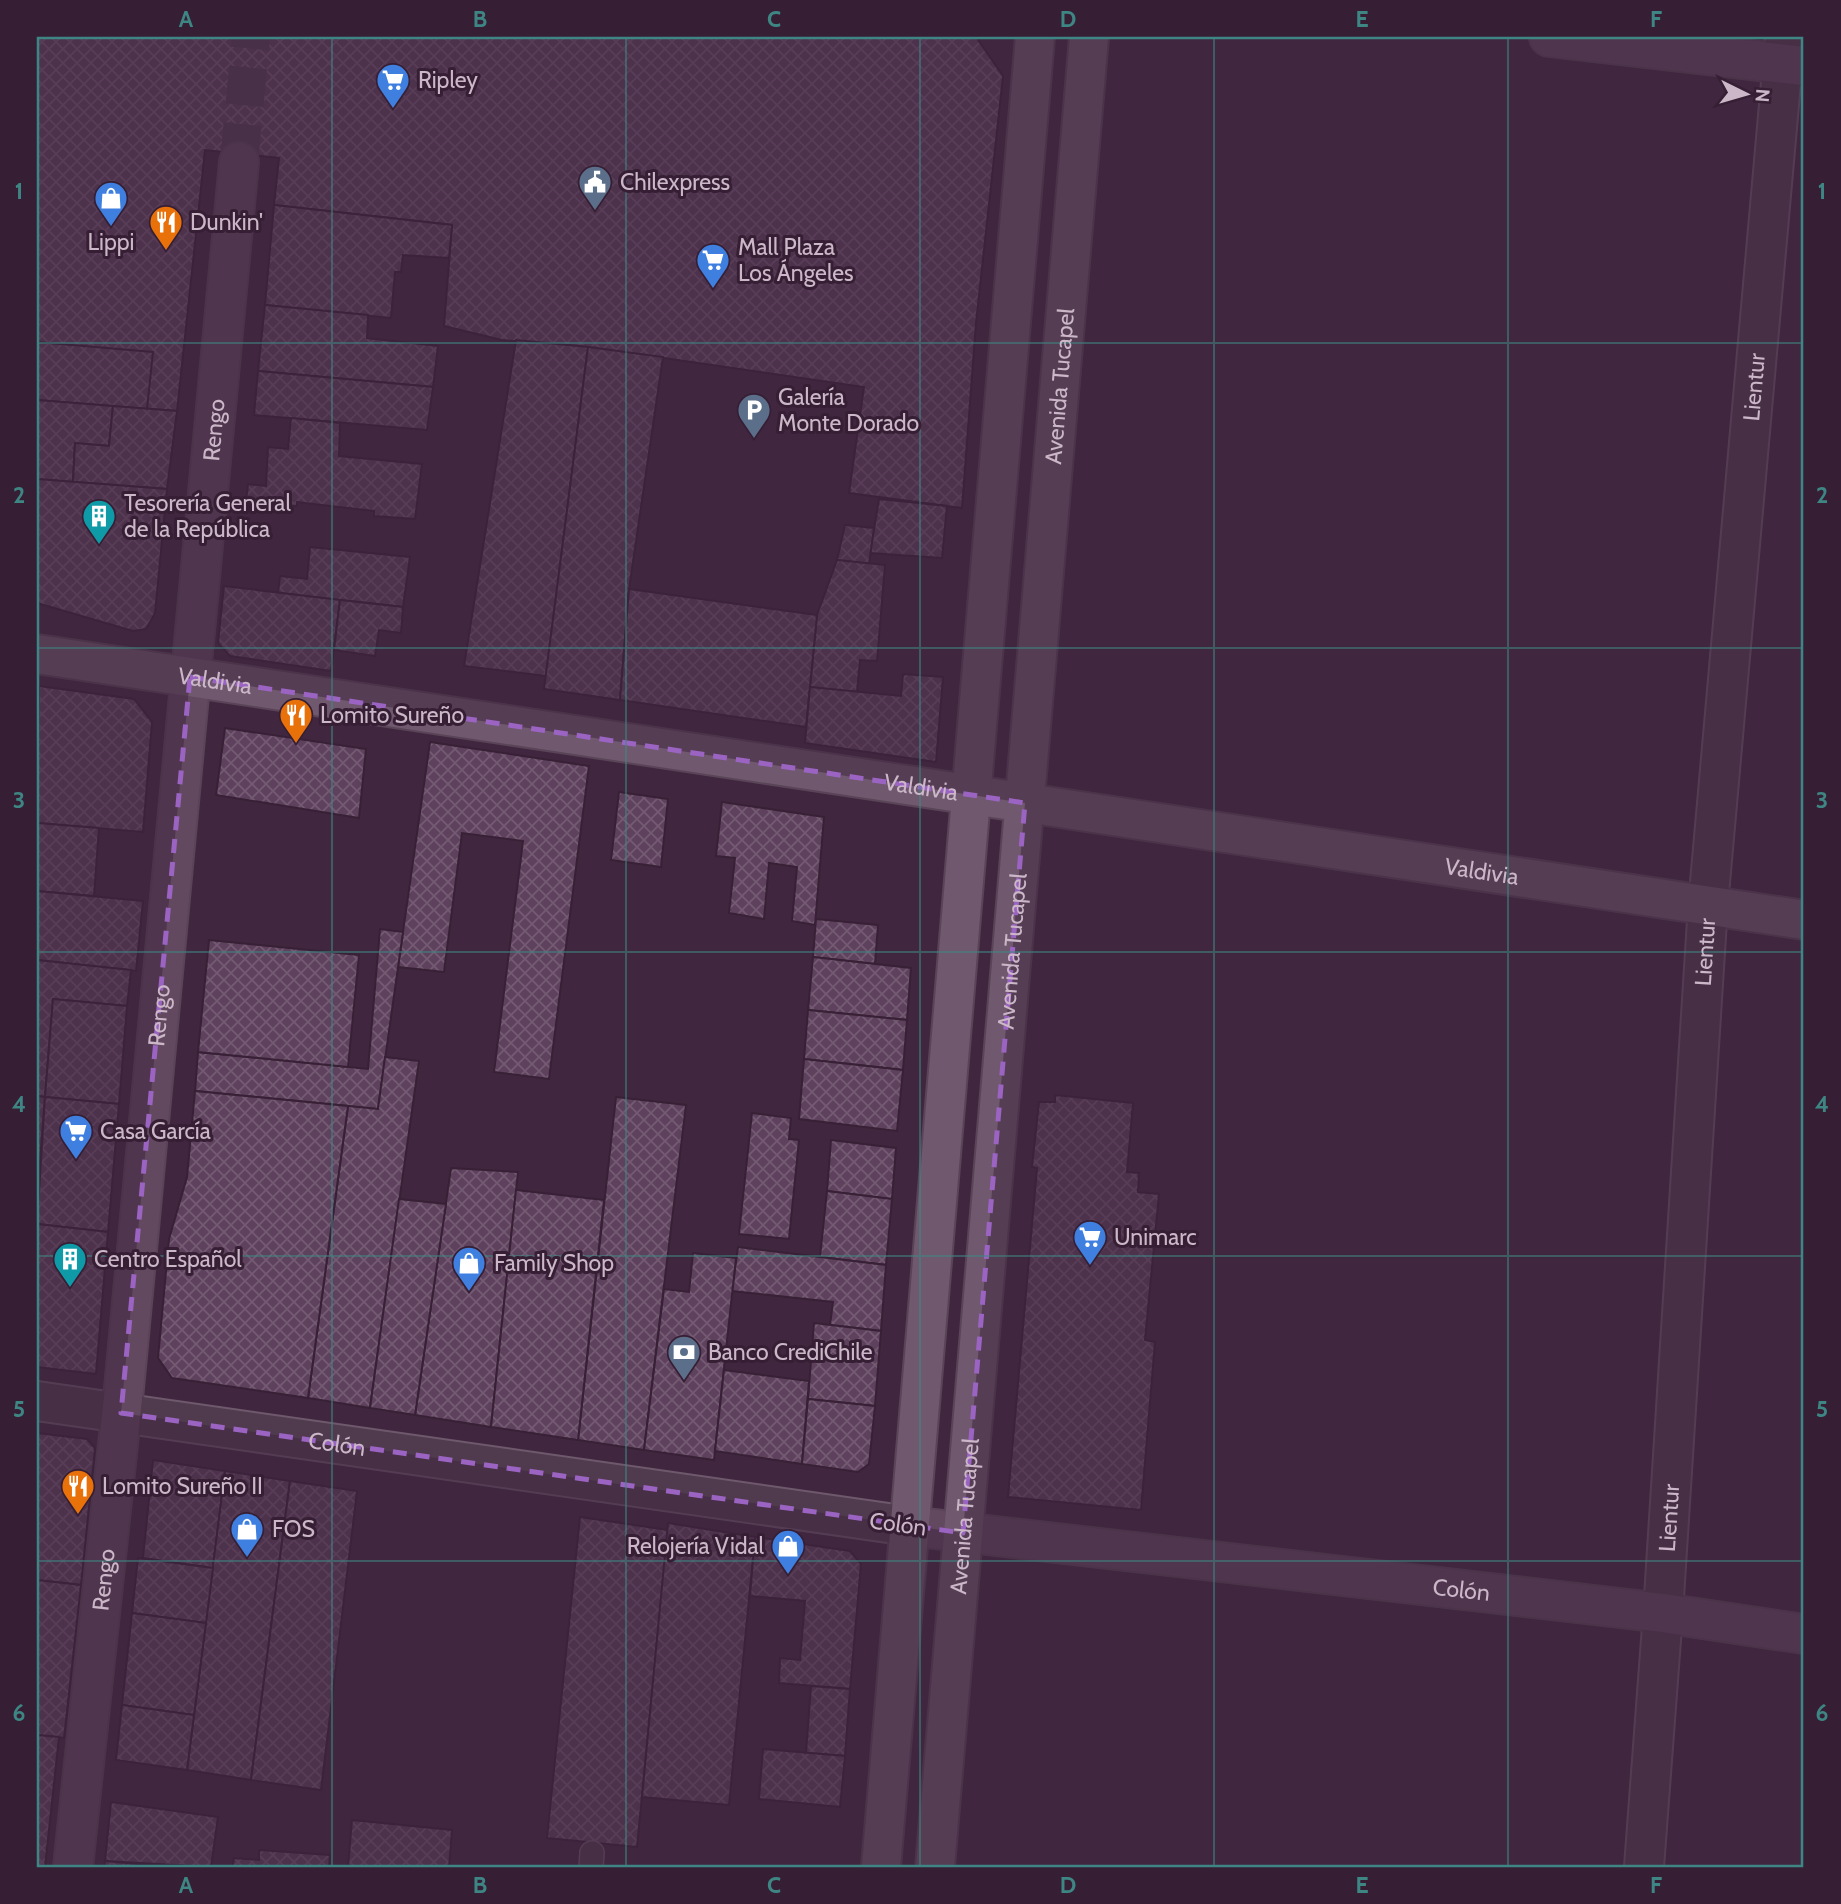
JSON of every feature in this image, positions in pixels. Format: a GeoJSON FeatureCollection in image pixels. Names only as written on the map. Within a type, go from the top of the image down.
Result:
{"type":"FeatureCollection","features":[{"type":"Feature","properties":{"kind":"main road"},"geometry":{"type":"LineString","coordinates":[[881,1867],[1035,37]]}},
{"type":"Feature","properties":{"kind":"main road","name":"Avenida Tucapel"},"geometry":{"type":"LineString","coordinates":[[935,1867],[1089,37]]}},
{"type":"Feature","properties":{"kind":"main road"},"geometry":{"type":"LineString","coordinates":[[1010,329],[1036,371],[1048,402],[1056,435]]}},
{"type":"Feature","properties":{"kind":"main road","name":"Valdivia"},"geometry":{"type":"LineString","coordinates":[[37,654],[1804,920]]}},
{"type":"Feature","properties":{"kind":"street"},"geometry":{"type":"LineString","coordinates":[[1549,37],[1791,56]]}},
{"type":"Feature","properties":{"kind":"street","name":"Lientur"},"geometry":{"type":"LineString","coordinates":[[1644,1867],[1708,905],[1791,56]]}},
{"type":"Feature","properties":{"kind":"street","name":"Rengo"},"geometry":{"type":"LineString","coordinates":[[73,1867],[121,1413],[239,162]]}},
{"type":"Feature","properties":{"kind":"street","name":"Colón"},"geometry":{"type":"LineString","coordinates":[[37,1401],[909,1526],[1663,1613],[1804,1634]]}},
{"type":"Feature","properties":{"kind":"highlighted area"},"geometry":{"type":"Polygon","coordinates":[[[190,677],[1025,803],[963,1533],[121,1413],[190,677]]]}},
{"type":"Feature","properties":{"kind":"building","name":"Mall Plaza Los Ángeles"},"geometry":{"type":"Polygon","coordinates":[[[37,37],[976,37],[1003,76],[976,323],[962,508],[849,493],[864,387],[588,347],[502,340],[444,326],[452,225],[274,205],[279,158],[205,150],[177,411],[37,400],[37,37]]]}},
{"type":"Feature","properties":{"kind":"building"},"geometry":{"type":"Polygon","coordinates":[[[274,205],[452,225],[449,258],[403,255],[401,272],[395,272],[391,318],[265,305],[274,205]]]}},
{"type":"Feature","properties":{"kind":"building"},"geometry":{"type":"Polygon","coordinates":[[[265,305],[368,315],[367,338],[438,346],[433,387],[258,371],[265,305]]]}},
{"type":"Feature","properties":{"kind":"building"},"geometry":{"type":"Polygon","coordinates":[[[516,340],[588,347],[546,676],[464,666],[516,340]]]}},
{"type":"Feature","properties":{"kind":"building"},"geometry":{"type":"Polygon","coordinates":[[[37,342],[153,352],[147,409],[37,400],[37,342]]]}},
{"type":"Feature","properties":{"kind":"building"},"geometry":{"type":"Polygon","coordinates":[[[588,347],[663,357],[629,589],[620,700],[544,689],[588,347]]]}},
{"type":"Feature","properties":{"kind":"building"},"geometry":{"type":"Polygon","coordinates":[[[258,371],[433,387],[427,430],[254,415],[258,371]]]}},
{"type":"Feature","properties":{"kind":"building"},"geometry":{"type":"Polygon","coordinates":[[[37,400],[113,406],[109,446],[75,443],[73,482],[37,479],[37,400]]]}},
{"type":"Feature","properties":{"kind":"building"},"geometry":{"type":"Polygon","coordinates":[[[113,406],[177,411],[167,489],[73,482],[75,443],[109,446],[113,406]]]}},
{"type":"Feature","properties":{"kind":"building"},"geometry":{"type":"Polygon","coordinates":[[[291,418],[340,423],[339,456],[422,464],[415,519],[374,516],[374,511],[297,502],[297,506],[246,502],[248,484],[266,486],[268,447],[288,449],[291,418]]]}},
{"type":"Feature","properties":{"kind":"building","name":"Tesorería General de la República"},"geometry":{"type":"Polygon","coordinates":[[[37,479],[167,489],[155,613],[146,629],[133,631],[37,603],[37,479]]]}},
{"type":"Feature","properties":{"kind":"building"},"geometry":{"type":"Polygon","coordinates":[[[879,499],[947,506],[942,558],[870,553],[879,499]]]}},
{"type":"Feature","properties":{"kind":"building"},"geometry":{"type":"Polygon","coordinates":[[[845,525],[874,528],[869,564],[837,560],[845,525]]]}},
{"type":"Feature","properties":{"kind":"building"},"geometry":{"type":"Polygon","coordinates":[[[310,547],[410,557],[403,607],[278,593],[280,576],[307,579],[310,547]]]}},
{"type":"Feature","properties":{"kind":"building"},"geometry":{"type":"Polygon","coordinates":[[[837,560],[885,565],[877,661],[860,660],[857,692],[810,687],[817,615],[837,560]]]}},
{"type":"Feature","properties":{"kind":"building"},"geometry":{"type":"Polygon","coordinates":[[[224,586],[340,600],[331,671],[230,656],[218,643],[224,586]]]}},
{"type":"Feature","properties":{"kind":"building"},"geometry":{"type":"Polygon","coordinates":[[[629,589],[817,615],[806,727],[620,700],[629,589]]]}},
{"type":"Feature","properties":{"kind":"building"},"geometry":{"type":"Polygon","coordinates":[[[340,600],[403,607],[401,633],[379,630],[375,656],[334,650],[340,600]]]}},
{"type":"Feature","properties":{"kind":"building"},"geometry":{"type":"Polygon","coordinates":[[[903,674],[943,677],[936,762],[805,743],[810,687],[901,696],[903,674]]]}},
{"type":"Feature","properties":{"kind":"building"},"geometry":{"type":"Polygon","coordinates":[[[39,686],[134,699],[152,722],[143,832],[37,823],[39,686]]]}},
{"type":"Feature","properties":{"kind":"building"},"geometry":{"type":"Polygon","coordinates":[[[225,728],[366,749],[359,818],[216,795],[225,728]]]}},
{"type":"Feature","properties":{"kind":"building"},"geometry":{"type":"Polygon","coordinates":[[[430,742],[589,766],[549,1079],[494,1072],[523,841],[462,833],[444,972],[398,967],[430,742]]]}},
{"type":"Feature","properties":{"kind":"building"},"geometry":{"type":"Polygon","coordinates":[[[619,792],[668,799],[661,867],[611,860],[619,792]]]}},
{"type":"Feature","properties":{"kind":"building"},"geometry":{"type":"Polygon","coordinates":[[[722,802],[824,817],[815,925],[792,921],[797,867],[769,863],[764,919],[729,913],[735,858],[716,856],[722,802]]]}},
{"type":"Feature","properties":{"kind":"building"},"geometry":{"type":"Polygon","coordinates":[[[37,823],[99,828],[94,896],[37,891],[37,823]]]}},
{"type":"Feature","properties":{"kind":"building"},"geometry":{"type":"Polygon","coordinates":[[[37,891],[143,901],[136,971],[37,960],[37,891]]]}},
{"type":"Feature","properties":{"kind":"building"},"geometry":{"type":"Polygon","coordinates":[[[816,919],[878,925],[875,964],[813,957],[816,919]]]}},
{"type":"Feature","properties":{"kind":"building"},"geometry":{"type":"Polygon","coordinates":[[[380,929],[403,932],[378,1109],[195,1091],[198,1052],[368,1069],[380,929]]]}},
{"type":"Feature","properties":{"kind":"building"},"geometry":{"type":"Polygon","coordinates":[[[209,940],[359,955],[348,1067],[198,1052],[209,940]]]}},
{"type":"Feature","properties":{"kind":"building"},"geometry":{"type":"Polygon","coordinates":[[[813,957],[911,968],[907,1020],[808,1010],[813,957]]]}},
{"type":"Feature","properties":{"kind":"building"},"geometry":{"type":"Polygon","coordinates":[[[37,960],[131,970],[127,1006],[53,999],[45,1097],[37,1096],[37,960]]]}},
{"type":"Feature","properties":{"kind":"building"},"geometry":{"type":"Polygon","coordinates":[[[53,999],[127,1006],[119,1104],[45,1097],[53,999]]]}},
{"type":"Feature","properties":{"kind":"building"},"geometry":{"type":"Polygon","coordinates":[[[808,1010],[907,1020],[903,1070],[804,1059],[808,1010]]]}},
{"type":"Feature","properties":{"kind":"building"},"geometry":{"type":"Polygon","coordinates":[[[385,1057],[419,1061],[370,1408],[308,1398],[348,1106],[378,1109],[385,1057]]]}},
{"type":"Feature","properties":{"kind":"building"},"geometry":{"type":"Polygon","coordinates":[[[804,1059],[903,1070],[897,1131],[799,1119],[804,1059]]]}},
{"type":"Feature","properties":{"kind":"building"},"geometry":{"type":"Polygon","coordinates":[[[195,1091],[348,1106],[308,1398],[172,1378],[158,1358],[169,1239],[187,1177],[195,1091]]]}},
{"type":"Feature","properties":{"kind":"building","name":"Unimarc"},"geometry":{"type":"Polygon","coordinates":[[[1055,1095],[1133,1103],[1127,1172],[1139,1173],[1138,1192],[1159,1194],[1145,1340],[1155,1342],[1141,1510],[1008,1497],[1037,1168],[1032,1167],[1039,1102],[1055,1102],[1055,1095]]]}},
{"type":"Feature","properties":{"kind":"building"},"geometry":{"type":"Polygon","coordinates":[[[37,1096],[45,1097],[37,1200],[37,1096]]]}},
{"type":"Feature","properties":{"kind":"building"},"geometry":{"type":"Polygon","coordinates":[[[45,1097],[119,1104],[108,1232],[37,1224],[45,1097]]]}},
{"type":"Feature","properties":{"kind":"building"},"geometry":{"type":"Polygon","coordinates":[[[616,1097],[686,1105],[644,1450],[578,1440],[616,1097]]]}},
{"type":"Feature","properties":{"kind":"building"},"geometry":{"type":"Polygon","coordinates":[[[752,1113],[791,1118],[789,1139],[799,1140],[789,1239],[739,1234],[752,1113]]]}},
{"type":"Feature","properties":{"kind":"building"},"geometry":{"type":"Polygon","coordinates":[[[831,1140],[896,1148],[892,1199],[827,1191],[831,1140]]]}},
{"type":"Feature","properties":{"kind":"building"},"geometry":{"type":"Polygon","coordinates":[[[451,1168],[518,1172],[491,1427],[415,1415],[451,1168]]]}},
{"type":"Feature","properties":{"kind":"building"},"geometry":{"type":"Polygon","coordinates":[[[516,1190],[604,1200],[578,1440],[491,1427],[516,1190]]]}},
{"type":"Feature","properties":{"kind":"building"},"geometry":{"type":"Polygon","coordinates":[[[827,1191],[892,1199],[886,1265],[820,1257],[827,1191]]]}},
{"type":"Feature","properties":{"kind":"building"},"geometry":{"type":"Polygon","coordinates":[[[399,1199],[446,1204],[415,1415],[370,1408],[399,1199]]]}},
{"type":"Feature","properties":{"kind":"building","name":"Centro Español"},"geometry":{"type":"Polygon","coordinates":[[[37,1224],[108,1232],[96,1374],[37,1367],[37,1224]]]}},
{"type":"Feature","properties":{"kind":"building"},"geometry":{"type":"Polygon","coordinates":[[[738,1247],[886,1265],[881,1331],[830,1325],[833,1302],[732,1291],[738,1247]]]}},
{"type":"Feature","properties":{"kind":"building"},"geometry":{"type":"Polygon","coordinates":[[[693,1253],[736,1258],[714,1460],[644,1450],[664,1289],[689,1292],[693,1253]]]}},
{"type":"Feature","properties":{"kind":"building"},"geometry":{"type":"Polygon","coordinates":[[[814,1323],[881,1331],[875,1406],[808,1399],[814,1323]]]}},
{"type":"Feature","properties":{"kind":"building"},"geometry":{"type":"Polygon","coordinates":[[[724,1370],[809,1381],[802,1464],[715,1451],[724,1370]]]}},
{"type":"Feature","properties":{"kind":"building"},"geometry":{"type":"Polygon","coordinates":[[[808,1399],[875,1406],[869,1464],[858,1472],[802,1464],[808,1399]]]}},
{"type":"Feature","properties":{"kind":"building"},"geometry":{"type":"Polygon","coordinates":[[[37,1433],[87,1439],[95,1448],[81,1585],[37,1580],[37,1433]]]}},
{"type":"Feature","properties":{"kind":"building"},"geometry":{"type":"Polygon","coordinates":[[[153,1460],[225,1471],[213,1568],[143,1558],[153,1460]]]}},
{"type":"Feature","properties":{"kind":"building"},"geometry":{"type":"Polygon","coordinates":[[[225,1471],[290,1481],[251,1780],[187,1770],[225,1471]]]}},
{"type":"Feature","properties":{"kind":"building"},"geometry":{"type":"Polygon","coordinates":[[[290,1481],[357,1491],[321,1790],[251,1780],[290,1481]]]}},
{"type":"Feature","properties":{"kind":"building"},"geometry":{"type":"Polygon","coordinates":[[[580,1517],[668,1530],[637,1847],[547,1838],[580,1517]]]}},
{"type":"Feature","properties":{"kind":"building"},"geometry":{"type":"Polygon","coordinates":[[[668,1523],[755,1537],[729,1805],[642,1797],[668,1523]]]}},
{"type":"Feature","properties":{"kind":"building"},"geometry":{"type":"Polygon","coordinates":[[[755,1537],[850,1551],[861,1564],[850,1689],[779,1683],[780,1658],[800,1660],[805,1601],[750,1596],[755,1537]]]}},
{"type":"Feature","properties":{"kind":"building"},"geometry":{"type":"Polygon","coordinates":[[[138,1558],[213,1568],[206,1623],[132,1613],[138,1558]]]}},
{"type":"Feature","properties":{"kind":"building"},"geometry":{"type":"Polygon","coordinates":[[[37,1580],[81,1585],[64,1738],[37,1735],[37,1580]]]}},
{"type":"Feature","properties":{"kind":"building"},"geometry":{"type":"Polygon","coordinates":[[[132,1613],[206,1623],[194,1715],[122,1705],[132,1613]]]}},
{"type":"Feature","properties":{"kind":"building"},"geometry":{"type":"Polygon","coordinates":[[[811,1686],[850,1689],[845,1756],[806,1753],[811,1686]]]}},
{"type":"Feature","properties":{"kind":"building"},"geometry":{"type":"Polygon","coordinates":[[[122,1705],[194,1715],[187,1770],[116,1760],[122,1705]]]}},
{"type":"Feature","properties":{"kind":"building"},"geometry":{"type":"Polygon","coordinates":[[[37,1735],[59,1737],[45,1867],[37,1867],[37,1735]]]}},
{"type":"Feature","properties":{"kind":"building"},"geometry":{"type":"Polygon","coordinates":[[[763,1749],[845,1756],[840,1807],[759,1799],[763,1749]]]}},
{"type":"Feature","properties":{"kind":"building"},"geometry":{"type":"Polygon","coordinates":[[[111,1802],[218,1817],[211,1867],[105,1861],[111,1802]]]}},
{"type":"Feature","properties":{"kind":"building"},"geometry":{"type":"Polygon","coordinates":[[[352,1820],[452,1830],[449,1867],[348,1867],[352,1820]]]}},
{"type":"Feature","properties":{"kind":"building"},"geometry":{"type":"Polygon","coordinates":[[[259,1850],[330,1855],[329,1867],[232,1867],[234,1858],[259,1860],[259,1850]]]}},
{"type":"Feature","properties":{"kind":"building"},"geometry":{"type":"Polygon","coordinates":[[[105,1861],[171,1867],[104,1867],[105,1861]]]}},
{"type":"Feature","properties":{"kind":"tunnel"},"geometry":{"type":"LineString","coordinates":[[239,162],[251,37]]}},
{"type":"Feature","properties":{"kind":"place","name":"Ripley"},"geometry":{"type":"Point","coordinates":[393,110]}},
{"type":"Feature","properties":{"kind":"place","name":"Chilexpress"},"geometry":{"type":"Point","coordinates":[595,212]}},
{"type":"Feature","properties":{"kind":"place","name":"Lippi"},"geometry":{"type":"Point","coordinates":[111,228]}},
{"type":"Feature","properties":{"kind":"place","name":"Dunkin'"},"geometry":{"type":"Point","coordinates":[166,252]}},
{"type":"Feature","properties":{"kind":"place","name":"Mall Plaza Los Ángeles"},"geometry":{"type":"Point","coordinates":[713,290]}},
{"type":"Feature","properties":{"kind":"place","name":"Galería Monte Dorado"},"geometry":{"type":"Point","coordinates":[754,440]}},
{"type":"Feature","properties":{"kind":"place","name":"Tesorería General de la República"},"geometry":{"type":"Point","coordinates":[99,546]}},
{"type":"Feature","properties":{"kind":"place","name":"Lomito Sureño"},"geometry":{"type":"Point","coordinates":[296,745]}},
{"type":"Feature","properties":{"kind":"place","name":"Casa García"},"geometry":{"type":"Point","coordinates":[76,1161]}},
{"type":"Feature","properties":{"kind":"place","name":"Unimarc"},"geometry":{"type":"Point","coordinates":[1090,1267]}},
{"type":"Feature","properties":{"kind":"place","name":"Centro Español"},"geometry":{"type":"Point","coordinates":[70,1289]}},
{"type":"Feature","properties":{"kind":"place","name":"Family Shop"},"geometry":{"type":"Point","coordinates":[469,1293]}},
{"type":"Feature","properties":{"kind":"place","name":"Banco CrediChile"},"geometry":{"type":"Point","coordinates":[684,1382]}},
{"type":"Feature","properties":{"kind":"place","name":"Lomito Sureño II"},"geometry":{"type":"Point","coordinates":[78,1516]}},
{"type":"Feature","properties":{"kind":"place","name":"FOS"},"geometry":{"type":"Point","coordinates":[247,1559]}},
{"type":"Feature","properties":{"kind":"place","name":"Relojería Vidal"},"geometry":{"type":"Point","coordinates":[788,1576]}}]}
